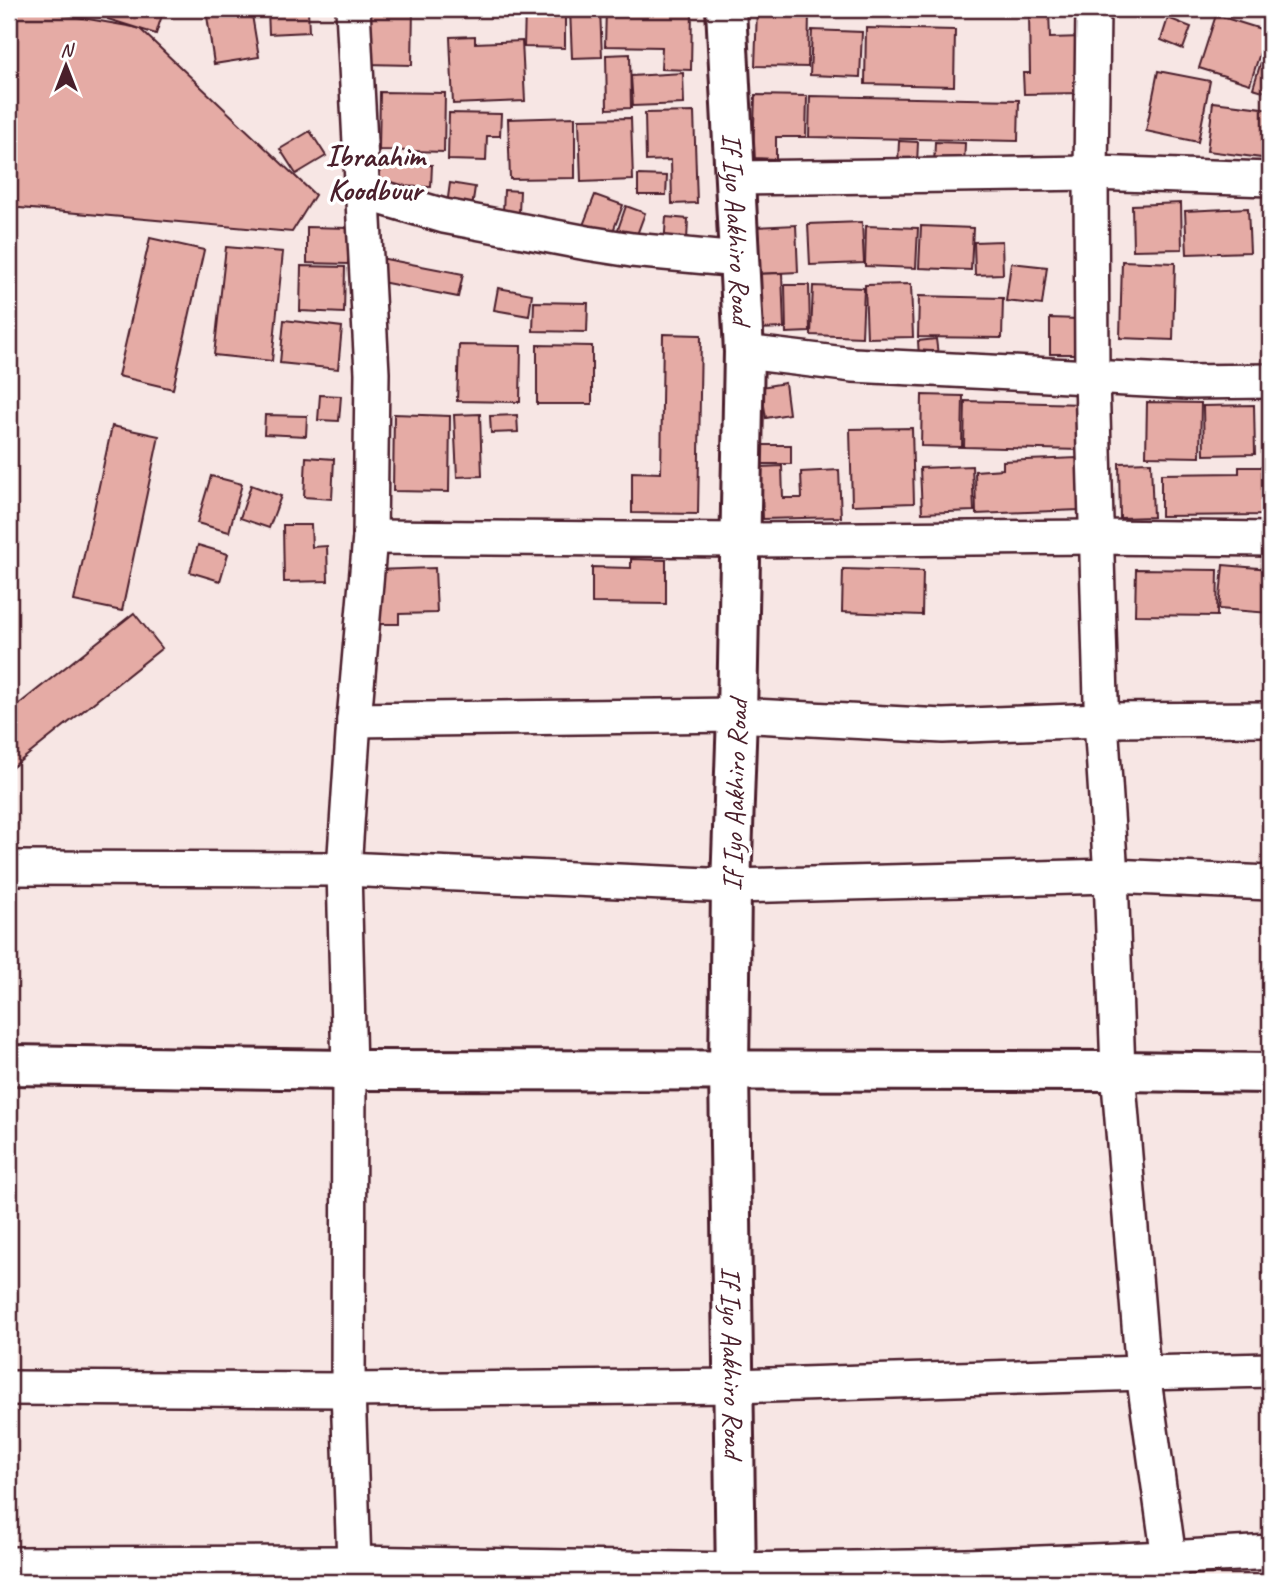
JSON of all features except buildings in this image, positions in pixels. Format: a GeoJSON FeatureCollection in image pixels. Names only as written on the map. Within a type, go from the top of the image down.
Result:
{"type":"FeatureCollection","features":[{"type":"Feature","properties":{"kind":"street"},"geometry":{"type":"LineString","coordinates":[[353,9],[372,373],[370,537],[344,869],[349,1070],[348,1390],[355,1573]]}},
{"type":"Feature","properties":{"kind":"street","name":"If Iyo Aakhiro Road"},"geometry":{"type":"LineString","coordinates":[[726,9],[744,352],[729,1070],[736,1576]]}},
{"type":"Feature","properties":{"kind":"street"},"geometry":{"type":"LineString","coordinates":[[1093,9],[1092,378],[1101,720],[1111,876],[1118,1071],[1143,1373],[1170,1570]]}},
{"type":"Feature","properties":{"kind":"street"},"geometry":{"type":"LineString","coordinates":[[735,178],[1091,173],[1270,179]]}},
{"type":"Feature","properties":{"kind":"street"},"geometry":{"type":"LineString","coordinates":[[362,192],[444,216],[587,243],[684,256],[739,260]]}},
{"type":"Feature","properties":{"kind":"street"},"geometry":{"type":"LineString","coordinates":[[744,352],[853,365],[1187,382],[1270,381]]}},
{"type":"Feature","properties":{"kind":"street"},"geometry":{"type":"LineString","coordinates":[[370,537],[741,540],[1096,537],[1270,540]]}},
{"type":"Feature","properties":{"kind":"street"},"geometry":{"type":"LineString","coordinates":[[354,720],[737,715],[943,726],[1101,720],[1270,719]]}},
{"type":"Feature","properties":{"kind":"street"},"geometry":{"type":"LineString","coordinates":[[9,868],[344,869],[731,886],[1111,876],[1270,883]]}},
{"type":"Feature","properties":{"kind":"street"},"geometry":{"type":"LineString","coordinates":[[9,1065],[349,1070],[1270,1073]]}},
{"type":"Feature","properties":{"kind":"street"},"geometry":{"type":"LineString","coordinates":[[9,1388],[348,1390],[735,1386],[1270,1370]]}},
{"type":"Feature","properties":{"kind":"street"},"geometry":{"type":"LineString","coordinates":[[9,1564],[355,1573],[736,1576],[979,1565],[1170,1570],[1270,1552]]}},
{"type":"Feature","properties":{"kind":"district","name":"Ibraahim Koodbuur"},"geometry":{"type":"Point","coordinates":[375,173]}}]}
